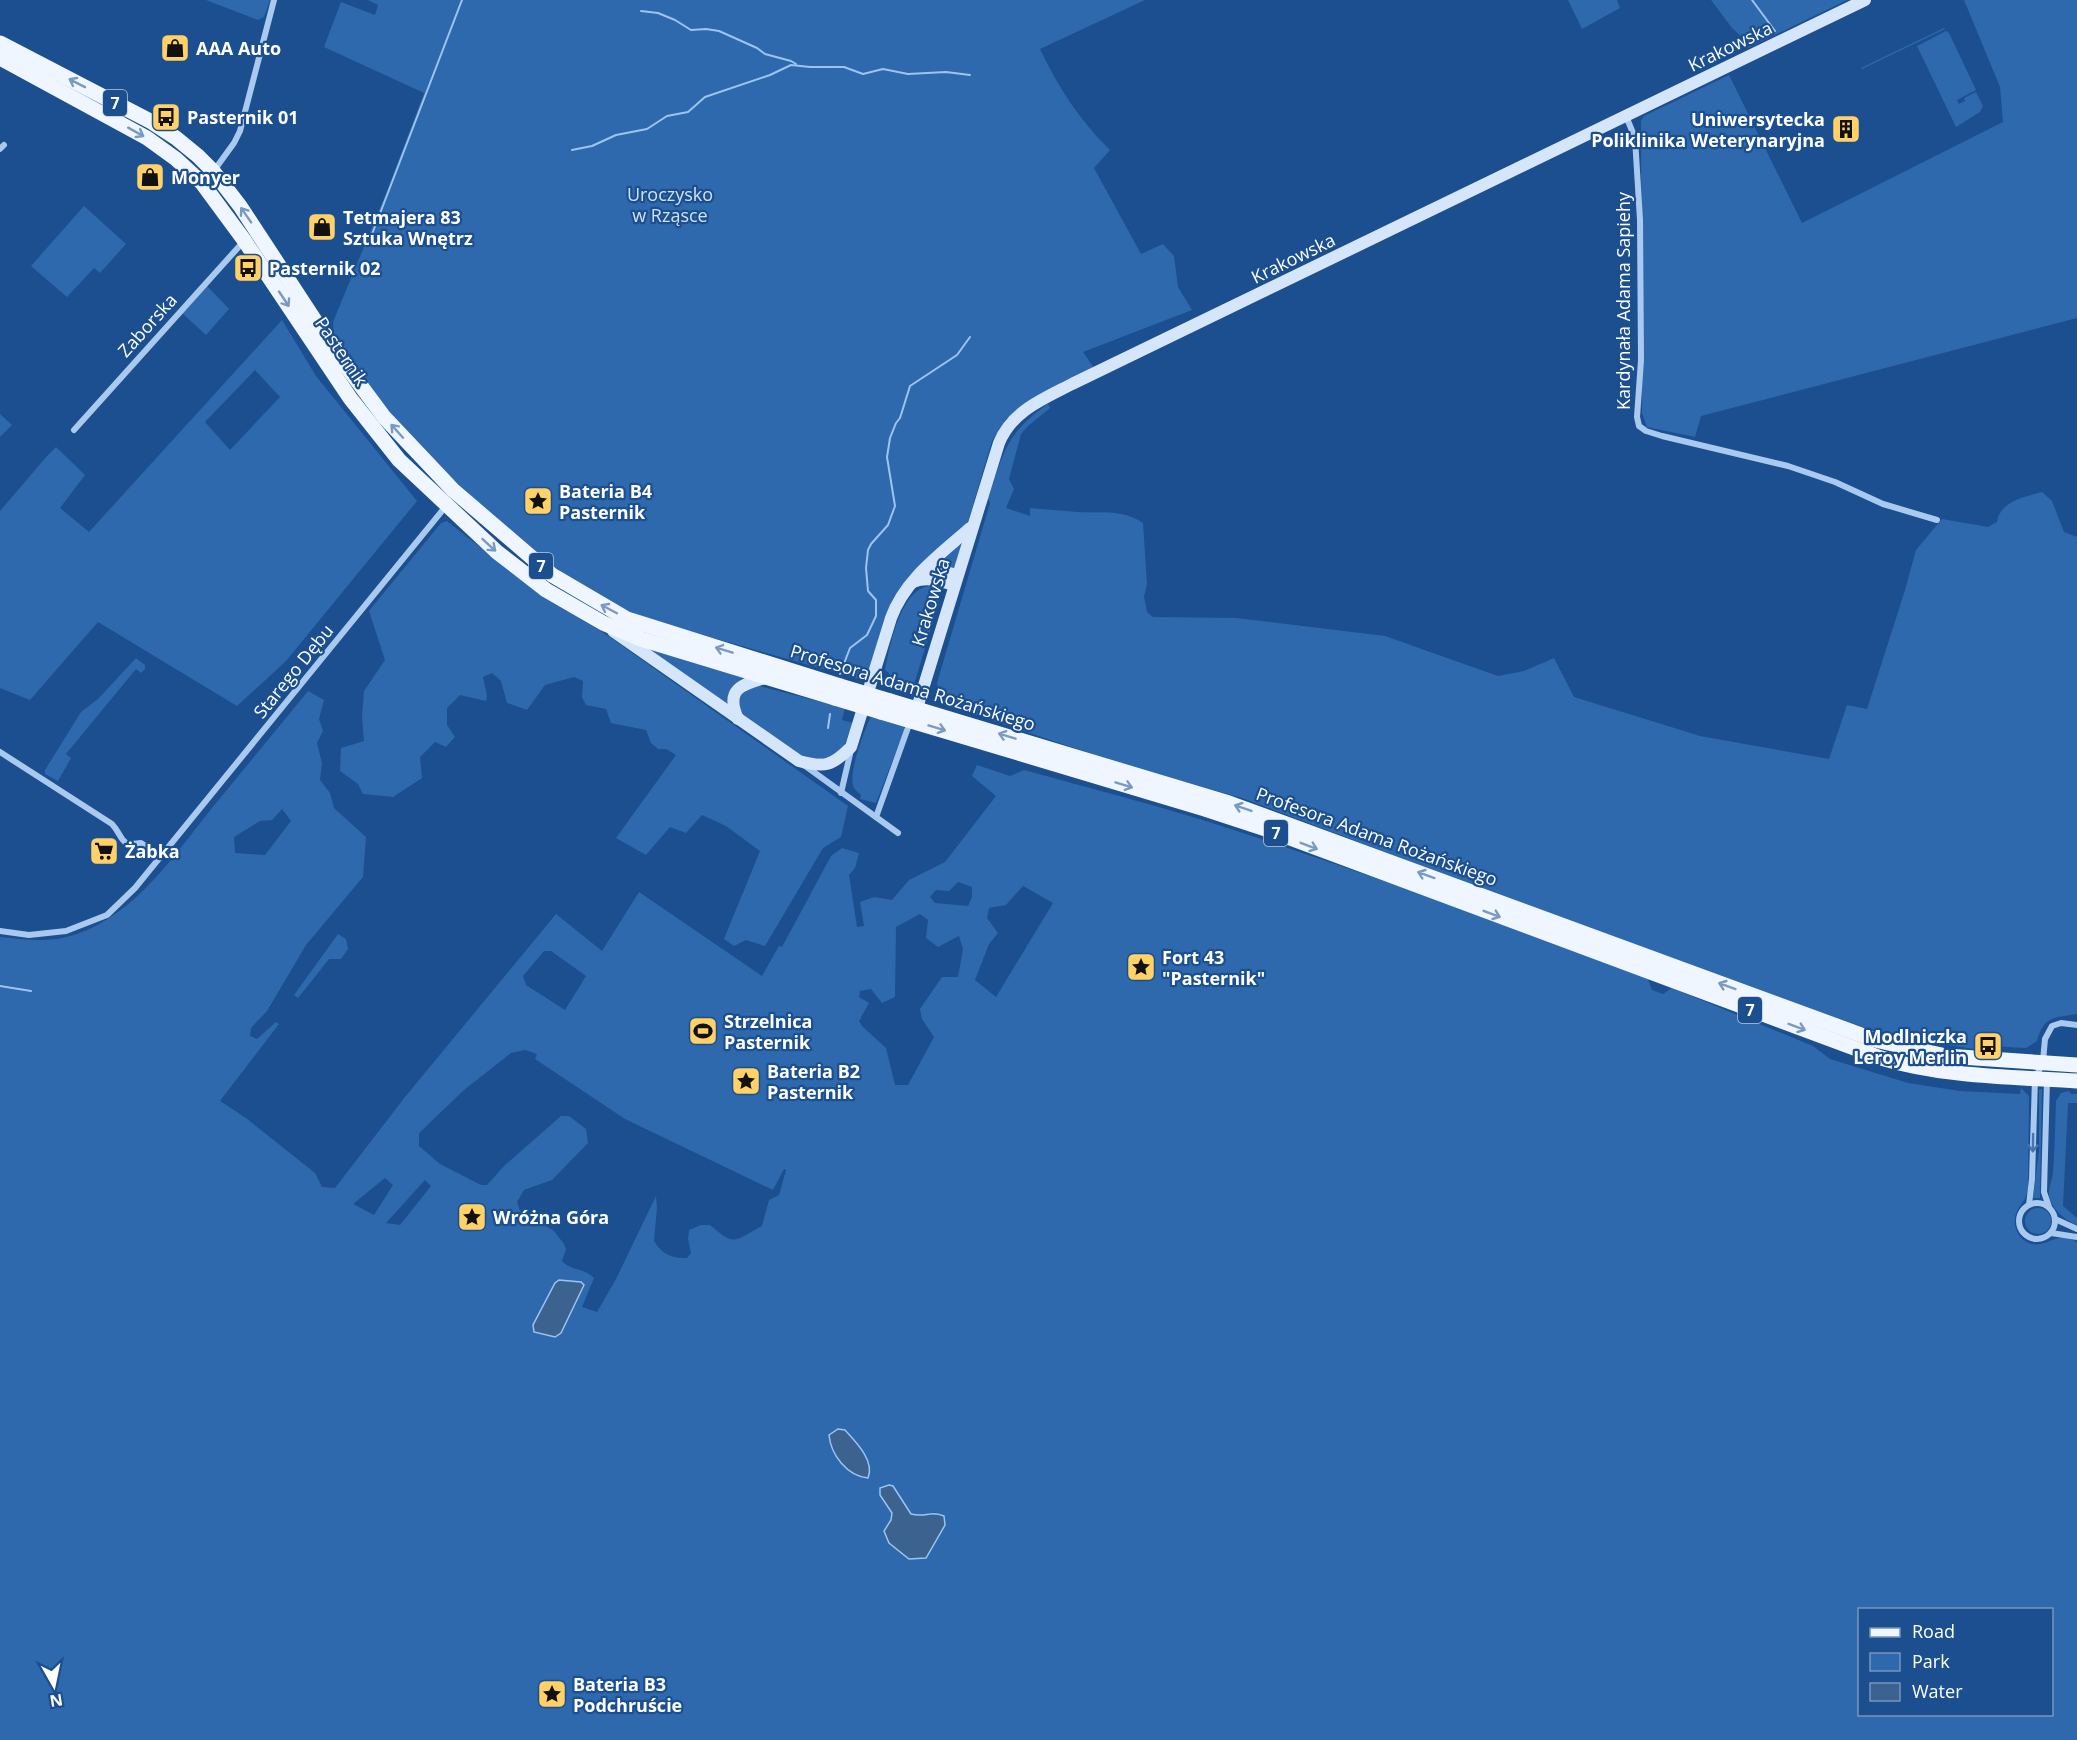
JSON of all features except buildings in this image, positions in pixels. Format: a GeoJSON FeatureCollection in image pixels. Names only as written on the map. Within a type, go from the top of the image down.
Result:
{"type":"FeatureCollection","features":[{"type":"Feature","properties":{"kind":"main road","name":"Pasternik"},"geometry":{"type":"LineString","coordinates":[[0,43],[150,121],[176,138],[213,171],[252,224],[353,377],[384,417],[437,474],[552,576],[614,612],[663,631]]}},
{"type":"Feature","properties":{"kind":"main road","name":"Pasternik"},"geometry":{"type":"LineString","coordinates":[[0,58],[147,138],[176,159],[202,183],[244,240],[369,424],[423,485],[497,552],[546,590],[603,623],[641,639],[669,647]]}},
{"type":"Feature","properties":{"kind":"main road"},"geometry":{"type":"LineString","coordinates":[[423,485],[431,488],[437,486],[439,481],[437,474]]}},
{"type":"Feature","properties":{"kind":"main road","name":"Profesora Adama Rożańskiego"},"geometry":{"type":"LineString","coordinates":[[663,631],[837,692],[1239,806],[1875,1040],[1946,1056],[2077,1065]]}},
{"type":"Feature","properties":{"kind":"main road","name":"Profesora Adama Rożańskiego"},"geometry":{"type":"LineString","coordinates":[[669,647],[770,677],[837,692]]}},
{"type":"Feature","properties":{"kind":"main road","name":"Profesora Adama Rożańskiego"},"geometry":{"type":"LineString","coordinates":[[914,714],[1269,830],[1906,1066],[2077,1081]]}},
{"type":"Feature","properties":{"kind":"street"},"geometry":{"type":"LineString","coordinates":[[202,183],[234,143],[240,131],[274,0]]}},
{"type":"Feature","properties":{"kind":"street","name":"Krakowska"},"geometry":{"type":"LineString","coordinates":[[914,714],[972,526],[1004,432],[1017,416],[1033,404],[1865,0]]}},
{"type":"Feature","properties":{"kind":"street","name":"Kardynała Adama Sapiehy"},"geometry":{"type":"LineString","coordinates":[[1626,116],[1635,138],[1640,220],[1641,360],[1637,419],[1641,428],[1662,436],[1788,466],[1835,482],[1883,504],[1937,520]]}},
{"type":"Feature","properties":{"kind":"street","name":"Zaborska"},"geometry":{"type":"LineString","coordinates":[[75,430],[244,240]]}},
{"type":"Feature","properties":{"kind":"street","name":"Starego Dębu"},"geometry":{"type":"LineString","coordinates":[[0,931],[30,935],[66,931],[107,915],[135,888],[446,506]]}},
{"type":"Feature","properties":{"kind":"street"},"geometry":{"type":"LineString","coordinates":[[841,793],[851,747],[893,611],[912,582],[972,526]]}},
{"type":"Feature","properties":{"kind":"street"},"geometry":{"type":"LineString","coordinates":[[925,569],[934,569],[955,580]]}},
{"type":"Feature","properties":{"kind":"street"},"geometry":{"type":"LineString","coordinates":[[912,582],[921,579],[955,580]]}},
{"type":"Feature","properties":{"kind":"street"},"geometry":{"type":"LineString","coordinates":[[603,623],[898,833]]}},
{"type":"Feature","properties":{"kind":"street"},"geometry":{"type":"LineString","coordinates":[[738,720],[732,705],[735,692],[746,683],[770,677]]}},
{"type":"Feature","properties":{"kind":"street"},"geometry":{"type":"LineString","coordinates":[[876,817],[914,714]]}},
{"type":"Feature","properties":{"kind":"street"},"geometry":{"type":"LineString","coordinates":[[799,761],[817,766],[826,765],[839,759],[851,747]]}},
{"type":"Feature","properties":{"kind":"street"},"geometry":{"type":"LineString","coordinates":[[0,752],[112,824],[124,842],[130,845],[141,843],[154,852],[163,854]]}},
{"type":"Feature","properties":{"kind":"street"},"geometry":{"type":"LineString","coordinates":[[2029,1205],[2044,1045],[2049,1029],[2057,1023],[2077,1025]]}},
{"type":"Feature","properties":{"kind":"street"},"geometry":{"type":"LineString","coordinates":[[2043,1063],[2041,1079],[2044,1192],[2055,1219],[2055,1226],[2051,1233],[2042,1239],[2024,1234],[2019,1224],[2021,1212],[2029,1205],[2038,1203],[2049,1207]]}},
{"type":"Feature","properties":{"kind":"street"},"geometry":{"type":"LineString","coordinates":[[2055,1219],[2077,1228]]}},
{"type":"Feature","properties":{"kind":"street"},"geometry":{"type":"LineString","coordinates":[[2051,1233],[2077,1237]]}},
{"type":"Feature","properties":{"kind":"green space"},"geometry":{"type":"Polygon","coordinates":[[[206,0],[270,0],[264,17],[258,20],[206,0]]]}},
{"type":"Feature","properties":{"kind":"green space","name":"Uroczysko w Rząsce"},"geometry":{"type":"Polygon","coordinates":[[[368,0],[1145,0],[1040,49],[1070,103],[1110,150],[1094,168],[1141,254],[1163,244],[1174,256],[1178,287],[1192,310],[1083,352],[1094,368],[1033,398],[1006,419],[992,441],[968,522],[908,578],[893,598],[867,678],[858,679],[657,622],[618,607],[574,581],[528,548],[440,467],[363,383],[334,337],[333,322],[387,191],[424,93],[324,47],[341,2],[375,15],[378,5],[368,0]]]}},
{"type":"Feature","properties":{"kind":"green space"},"geometry":{"type":"Polygon","coordinates":[[[1568,0],[1617,0],[1620,8],[1582,29],[1568,0]]]}},
{"type":"Feature","properties":{"kind":"green space"},"geometry":{"type":"Polygon","coordinates":[[[1711,0],[1847,0],[1748,48],[1745,40],[1732,28],[1711,0]]]}},
{"type":"Feature","properties":{"kind":"green space"},"geometry":{"type":"Polygon","coordinates":[[[1964,0],[2077,0],[2077,318],[1701,416],[1695,437],[1647,427],[1642,413],[1641,121],[1644,116],[1729,75],[1802,223],[2003,122],[2000,87],[1964,0]]]}},
{"type":"Feature","properties":{"kind":"green space"},"geometry":{"type":"Polygon","coordinates":[[[1944,28],[1945,29],[1861,68],[1944,28]]]}},
{"type":"Feature","properties":{"kind":"green space"},"geometry":{"type":"Polygon","coordinates":[[[1946,31],[1976,90],[1957,100],[1959,104],[1965,101],[1964,98],[1976,92],[1983,106],[1980,112],[1956,127],[1917,46],[1946,31]]]}},
{"type":"Feature","properties":{"kind":"green space"},"geometry":{"type":"Polygon","coordinates":[[[84,206],[126,244],[100,273],[94,268],[67,297],[31,266],[84,206]]]}},
{"type":"Feature","properties":{"kind":"green space"},"geometry":{"type":"Polygon","coordinates":[[[206,285],[229,309],[206,335],[182,313],[206,285]]]}},
{"type":"Feature","properties":{"kind":"green space"},"geometry":{"type":"Polygon","coordinates":[[[282,320],[316,376],[417,501],[286,661],[237,706],[98,622],[30,700],[0,688],[0,511],[56,447],[85,475],[60,508],[89,532],[282,320]],[[255,370],[205,422],[230,450],[280,397],[255,370]]]}},
{"type":"Feature","properties":{"kind":"green space"},"geometry":{"type":"Polygon","coordinates":[[[1048,404],[1050,408],[1021,434],[1009,479],[1014,489],[1006,508],[1030,516],[1030,508],[1112,513],[1128,516],[1143,523],[1147,584],[1144,597],[1147,612],[1153,617],[1236,618],[1385,636],[1498,676],[1524,671],[1554,658],[1574,697],[1700,736],[1829,759],[1847,705],[1867,709],[1916,550],[1942,519],[1988,527],[1997,522],[2003,509],[2014,501],[2042,492],[2052,501],[2064,532],[2077,537],[2077,1014],[2062,1016],[2046,1023],[2037,1041],[2026,1048],[1989,1046],[1988,1051],[1934,1043],[1869,1029],[1650,952],[1242,798],[1122,764],[940,703],[937,683],[990,503],[988,498],[998,468],[1015,434],[1034,414],[1048,404]]]}},
{"type":"Feature","properties":{"kind":"green space"},"geometry":{"type":"Polygon","coordinates":[[[0,414],[12,425],[0,437],[0,414]]]}},
{"type":"Feature","properties":{"kind":"green space"},"geometry":{"type":"Polygon","coordinates":[[[447,521],[534,590],[607,635],[848,806],[841,837],[823,848],[765,946],[746,940],[734,946],[724,939],[760,851],[726,826],[702,815],[686,833],[670,827],[646,855],[616,838],[676,755],[666,749],[658,749],[651,743],[646,730],[611,723],[606,709],[586,705],[582,697],[583,681],[574,677],[545,685],[527,710],[507,703],[501,681],[492,673],[483,677],[486,701],[460,695],[447,708],[447,725],[455,737],[446,747],[435,742],[420,757],[422,778],[393,797],[363,794],[358,784],[340,771],[341,748],[364,741],[362,717],[364,691],[385,660],[369,611],[441,523],[447,521]]]}},
{"type":"Feature","properties":{"kind":"green space"},"geometry":{"type":"Polygon","coordinates":[[[962,543],[954,569],[938,565],[937,563],[962,543]]]}},
{"type":"Feature","properties":{"kind":"green space"},"geometry":{"type":"Polygon","coordinates":[[[929,586],[935,589],[939,596],[938,605],[913,688],[904,692],[887,687],[890,674],[885,670],[898,620],[911,597],[919,590],[929,586]]]}},
{"type":"Feature","properties":{"kind":"green space"},"geometry":{"type":"Polygon","coordinates":[[[642,646],[744,677],[734,685],[727,705],[642,646]]]}},
{"type":"Feature","properties":{"kind":"green space"},"geometry":{"type":"Polygon","coordinates":[[[136,658],[145,665],[145,669],[141,673],[136,669],[66,754],[71,758],[58,781],[45,774],[45,770],[81,712],[98,699],[136,658]]]}},
{"type":"Feature","properties":{"kind":"green space"},"geometry":{"type":"Polygon","coordinates":[[[759,686],[845,708],[842,720],[853,723],[843,748],[827,758],[805,758],[741,713],[738,699],[745,688],[759,686]]]}},
{"type":"Feature","properties":{"kind":"green space"},"geometry":{"type":"Polygon","coordinates":[[[308,691],[324,700],[319,719],[323,731],[317,743],[322,763],[320,780],[330,793],[334,808],[366,837],[363,877],[306,945],[267,1011],[251,1028],[250,1036],[257,1039],[276,1022],[279,1024],[220,1101],[246,1118],[315,1173],[322,1187],[335,1188],[405,1097],[556,914],[602,951],[639,892],[762,976],[779,946],[782,947],[831,856],[842,848],[859,853],[855,868],[849,875],[857,927],[864,926],[860,902],[874,897],[892,900],[909,880],[945,862],[996,796],[972,776],[977,765],[1010,776],[1024,770],[1094,789],[1209,822],[1319,858],[1647,977],[1652,990],[1663,994],[1672,988],[1813,1046],[1830,1059],[1908,1083],[1960,1091],[2020,1094],[2021,1088],[2029,1096],[2028,1188],[2026,1197],[2016,1213],[2016,1229],[2021,1238],[2029,1243],[2040,1244],[2060,1238],[2077,1242],[2077,1740],[0,1740],[0,937],[58,939],[77,934],[118,912],[153,881],[308,691]],[[282,809],[272,820],[260,821],[234,837],[235,853],[265,855],[291,821],[282,809]],[[958,882],[949,891],[936,890],[930,897],[935,903],[968,906],[972,897],[972,887],[958,882]],[[1023,886],[1006,905],[989,908],[987,918],[998,933],[989,944],[975,980],[996,997],[1053,903],[1023,886]],[[920,914],[896,927],[895,997],[882,1003],[871,989],[860,991],[859,997],[869,1003],[859,1021],[886,1048],[895,1085],[908,1085],[934,1037],[922,1019],[920,1009],[942,977],[958,977],[963,949],[959,936],[938,947],[926,938],[928,920],[920,914]],[[544,951],[523,976],[526,985],[565,1010],[586,976],[551,951],[544,951]],[[525,1050],[511,1053],[464,1090],[419,1133],[419,1146],[440,1164],[481,1185],[487,1185],[505,1165],[561,1116],[569,1116],[586,1129],[588,1143],[552,1180],[524,1190],[517,1202],[520,1211],[554,1231],[564,1244],[566,1249],[562,1261],[594,1278],[582,1307],[597,1312],[616,1279],[656,1196],[654,1241],[660,1249],[672,1256],[687,1258],[691,1253],[689,1230],[701,1225],[710,1225],[730,1239],[740,1238],[762,1226],[769,1200],[779,1195],[786,1170],[784,1169],[773,1190],[625,1119],[535,1059],[537,1054],[525,1050]],[[385,1178],[353,1204],[374,1215],[393,1185],[385,1178]],[[425,1180],[386,1223],[400,1225],[431,1186],[425,1180]],[[893,1486],[891,1520],[884,1531],[889,1543],[909,1559],[936,1512],[920,1516],[911,1514],[893,1486]]]}},
{"type":"Feature","properties":{"kind":"green space"},"geometry":{"type":"Polygon","coordinates":[[[872,717],[904,725],[904,731],[876,803],[860,799],[861,795],[852,782],[857,753],[867,724],[872,717]]]}},
{"type":"Feature","properties":{"kind":"green space"},"geometry":{"type":"Polygon","coordinates":[[[338,934],[346,939],[348,949],[341,959],[329,959],[298,998],[294,995],[338,934]]]}},
{"type":"Feature","properties":{"kind":"green space"},"geometry":{"type":"Polygon","coordinates":[[[2039,1089],[2042,1089],[2040,1198],[2033,1198],[2039,1151],[2039,1089]]]}},
{"type":"Feature","properties":{"kind":"green space"},"geometry":{"type":"Polygon","coordinates":[[[2069,1091],[2071,1094],[2077,1094],[2077,1103],[2068,1103],[2063,1206],[2077,1218],[2077,1225],[2059,1213],[2052,1205],[2049,1195],[2053,1172],[2056,1101],[2061,1093],[2069,1091]]]}},
{"type":"Feature","properties":{"kind":"green space"},"geometry":{"type":"Polygon","coordinates":[[[2038,1208],[2047,1212],[2051,1221],[2047,1230],[2038,1234],[2029,1230],[2025,1221],[2029,1212],[2038,1208]]]}},
{"type":"Feature","properties":{"kind":"water"},"geometry":{"type":"Polygon","coordinates":[[[559,1280],[581,1282],[584,1285],[561,1333],[555,1337],[534,1332],[533,1325],[555,1283],[559,1280]]]}},
{"type":"Feature","properties":{"kind":"water"},"geometry":{"type":"Polygon","coordinates":[[[838,1429],[845,1430],[863,1452],[869,1465],[868,1478],[847,1469],[837,1457],[829,1435],[838,1429]]]}},
{"type":"Feature","properties":{"kind":"water"},"geometry":{"type":"Polygon","coordinates":[[[893,1486],[911,1514],[944,1516],[945,1525],[926,1558],[909,1559],[889,1543],[884,1531],[891,1520],[892,1513],[880,1495],[880,1488],[893,1486]]]}},
{"type":"Feature","properties":{"kind":"waterway"},"geometry":{"type":"LineString","coordinates":[[369,242],[462,0]]}},
{"type":"Feature","properties":{"kind":"waterway"},"geometry":{"type":"LineString","coordinates":[[1752,0],[1775,31]]}},
{"type":"Feature","properties":{"kind":"waterway"},"geometry":{"type":"LineString","coordinates":[[641,11],[658,13],[691,30],[719,31],[765,54],[796,64]]}},
{"type":"Feature","properties":{"kind":"waterway"},"geometry":{"type":"LineString","coordinates":[[572,150],[592,146],[616,135],[647,129],[667,116],[688,112],[705,97],[770,75],[791,65],[844,67],[863,74],[883,69],[908,74],[946,72],[970,75]]}},
{"type":"Feature","properties":{"kind":"waterway"},"geometry":{"type":"LineString","coordinates":[[840,674],[850,648],[867,635],[876,616],[876,600],[868,591],[866,568],[868,550],[888,525],[895,506],[887,457],[890,438],[900,418],[910,386],[957,355],[970,337]]}},
{"type":"Feature","properties":{"kind":"waterway"},"geometry":{"type":"LineString","coordinates":[[828,728],[830,714]]}},
{"type":"Feature","properties":{"kind":"waterway"},"geometry":{"type":"LineString","coordinates":[[0,986],[31,991]]}},
{"type":"Feature","properties":{"kind":"place","name":"AAA Auto"},"geometry":{"type":"Point","coordinates":[175,48]}},
{"type":"Feature","properties":{"kind":"place","name":"Pasternik 01"},"geometry":{"type":"Point","coordinates":[166,117]}},
{"type":"Feature","properties":{"kind":"place","name":"Uniwersytecka Poliklinika Weterynaryjna"},"geometry":{"type":"Point","coordinates":[1846,129]}},
{"type":"Feature","properties":{"kind":"place","name":"Monyer"},"geometry":{"type":"Point","coordinates":[150,177]}},
{"type":"Feature","properties":{"kind":"place","name":"Tetmajera 83 Sztuka Wnętrz"},"geometry":{"type":"Point","coordinates":[322,227]}},
{"type":"Feature","properties":{"kind":"place","name":"Pasternik 02"},"geometry":{"type":"Point","coordinates":[248,268]}},
{"type":"Feature","properties":{"kind":"place","name":"Bateria B4 Pasternik"},"geometry":{"type":"Point","coordinates":[538,501]}},
{"type":"Feature","properties":{"kind":"place","name":"Żabka"},"geometry":{"type":"Point","coordinates":[104,851]}},
{"type":"Feature","properties":{"kind":"place","name":"Fort 43 \"Pasternik\""},"geometry":{"type":"Point","coordinates":[1141,967]}},
{"type":"Feature","properties":{"kind":"place","name":"Strzelnica Pasternik"},"geometry":{"type":"Point","coordinates":[703,1031]}},
{"type":"Feature","properties":{"kind":"place","name":"Modlniczka Leroy Merlin"},"geometry":{"type":"Point","coordinates":[1988,1046]}},
{"type":"Feature","properties":{"kind":"place","name":"Bateria B2 Pasternik"},"geometry":{"type":"Point","coordinates":[746,1081]}},
{"type":"Feature","properties":{"kind":"place","name":"Wróżna Góra"},"geometry":{"type":"Point","coordinates":[472,1217]}},
{"type":"Feature","properties":{"kind":"place","name":"Bateria B3 Podchruście"},"geometry":{"type":"Point","coordinates":[552,1694]}}]}
